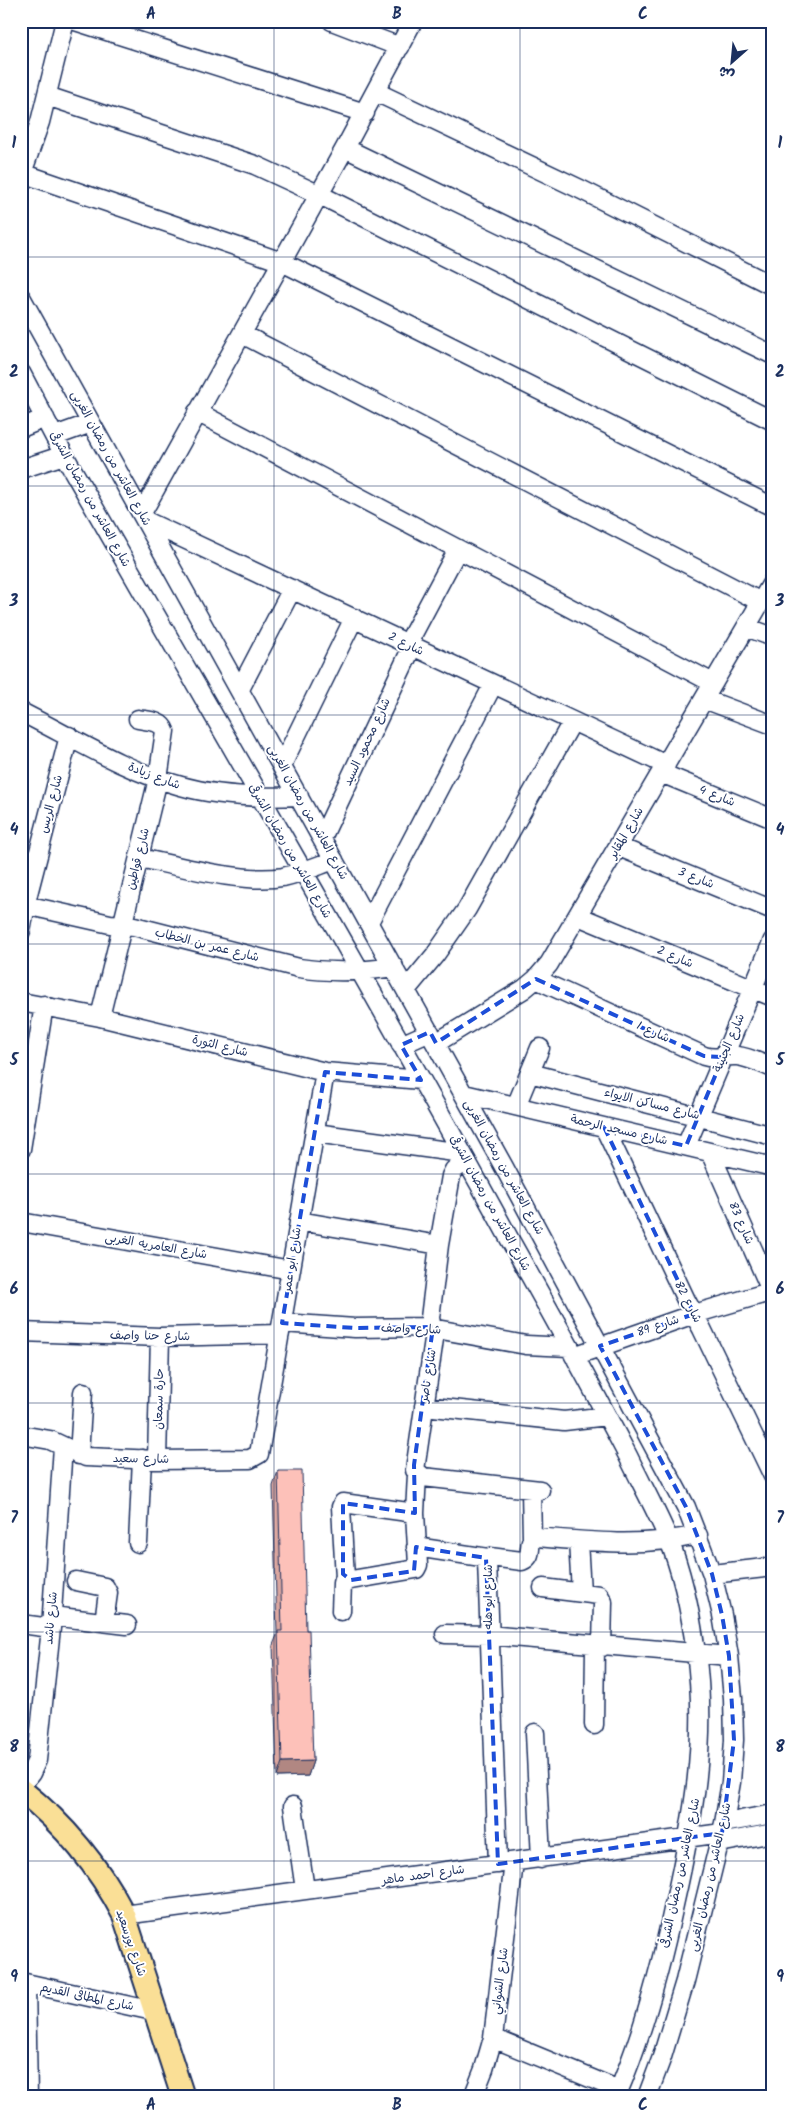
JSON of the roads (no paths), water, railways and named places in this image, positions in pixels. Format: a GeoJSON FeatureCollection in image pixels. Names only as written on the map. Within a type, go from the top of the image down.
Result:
{"type":"FeatureCollection","features":[{"type":"Feature","properties":{"kind":"main road","name":"شارع بورسعيد"},"geometry":{"type":"LineString","coordinates":[[21,1790],[46,1810],[75,1840],[110,1888],[124,1915],[183,2097]]}},
{"type":"Feature","properties":{"kind":"street"},"geometry":{"type":"LineString","coordinates":[[65,21],[47,96],[22,174],[282,262],[773,507]]}},
{"type":"Feature","properties":{"kind":"street"},"geometry":{"type":"LineString","coordinates":[[75,21],[364,113]]}},
{"type":"Feature","properties":{"kind":"street"},"geometry":{"type":"LineString","coordinates":[[332,21],[400,47]]}},
{"type":"Feature","properties":{"kind":"street"},"geometry":{"type":"LineString","coordinates":[[144,517],[197,412],[320,195],[413,21]]}},
{"type":"Feature","properties":{"kind":"street"},"geometry":{"type":"LineString","coordinates":[[376,92],[582,190],[773,286]]}},
{"type":"Feature","properties":{"kind":"street"},"geometry":{"type":"LineString","coordinates":[[47,96],[255,165],[320,195],[773,422]]}},
{"type":"Feature","properties":{"kind":"street"},"geometry":{"type":"LineString","coordinates":[[345,148],[773,355]]}},
{"type":"Feature","properties":{"kind":"street","name":"شارع العاشر من رمضان الغربى"},"geometry":{"type":"LineString","coordinates":[[21,297],[504,1166],[686,1507],[712,1574],[729,1656],[733,1698],[734,1740],[730,1782],[722,1833],[675,2019],[647,2097]]}},
{"type":"Feature","properties":{"kind":"street"},"geometry":{"type":"LineString","coordinates":[[242,334],[761,602]]}},
{"type":"Feature","properties":{"kind":"street","name":"شارع العاشر من رمضان الشرقى"},"geometry":{"type":"LineString","coordinates":[[21,373],[26,393],[45,418],[64,455],[478,1181],[607,1416],[670,1541],[690,1616],[701,1700],[701,1746],[697,1793],[690,1838],[659,1976],[634,2052],[618,2093]]}},
{"type":"Feature","properties":{"kind":"street"},"geometry":{"type":"LineString","coordinates":[[197,412],[714,683]]}},
{"type":"Feature","properties":{"kind":"street"},"geometry":{"type":"LineString","coordinates":[[21,428],[45,418]]}},
{"type":"Feature","properties":{"kind":"street"},"geometry":{"type":"LineString","coordinates":[[55,436],[91,422]]}},
{"type":"Feature","properties":{"kind":"street"},"geometry":{"type":"LineString","coordinates":[[21,469],[64,455]]}},
{"type":"Feature","properties":{"kind":"street","name":"شارع 2"},"geometry":{"type":"LineString","coordinates":[[144,517],[409,646],[572,722],[664,769]]}},
{"type":"Feature","properties":{"kind":"street","name":"شارع محمود السيد"},"geometry":{"type":"LineString","coordinates":[[322,838],[409,646],[458,549]]}},
{"type":"Feature","properties":{"kind":"street","name":"شارع المقابر"},"geometry":{"type":"LineString","coordinates":[[400,1044],[433,1038],[510,999],[536,979],[549,964],[773,581]]}},
{"type":"Feature","properties":{"kind":"street"},"geometry":{"type":"LineString","coordinates":[[240,689],[292,589]]}},
{"type":"Feature","properties":{"kind":"street"},"geometry":{"type":"LineString","coordinates":[[282,764],[354,618]]}},
{"type":"Feature","properties":{"kind":"street"},"geometry":{"type":"LineString","coordinates":[[746,627],[773,637]]}},
{"type":"Feature","properties":{"kind":"street"},"geometry":{"type":"LineString","coordinates":[[369,922],[492,685]]}},
{"type":"Feature","properties":{"kind":"street"},"geometry":{"type":"LineString","coordinates":[[704,699],[773,726]]}},
{"type":"Feature","properties":{"kind":"street","name":"شارع زيادة"},"geometry":{"type":"LineString","coordinates":[[21,712],[137,771],[158,779],[206,792],[260,798],[299,796]]}},
{"type":"Feature","properties":{"kind":"street","name":"شارع قواطين"},"geometry":{"type":"LineString","coordinates":[[100,1017],[158,779],[164,728],[159,723],[138,719]]}},
{"type":"Feature","properties":{"kind":"street"},"geometry":{"type":"LineString","coordinates":[[406,990],[435,955],[466,910],[572,722]]}},
{"type":"Feature","properties":{"kind":"street","name":"شارع الريس"},"geometry":{"type":"LineString","coordinates":[[21,931],[23,904],[69,736]]}},
{"type":"Feature","properties":{"kind":"street","name":"شارع 4"},"geometry":{"type":"LineString","coordinates":[[664,769],[773,819]]}},
{"type":"Feature","properties":{"kind":"street","name":"شارع 3"},"geometry":{"type":"LineString","coordinates":[[619,847],[773,910]]}},
{"type":"Feature","properties":{"kind":"street"},"geometry":{"type":"LineString","coordinates":[[139,858],[252,878],[282,877],[334,860]]}},
{"type":"Feature","properties":{"kind":"street","name":"شارع عمر بن الخطاب"},"geometry":{"type":"LineString","coordinates":[[23,904],[122,926],[134,926],[299,968],[318,971],[359,972],[394,967]]}},
{"type":"Feature","properties":{"kind":"street","name":"شارع 2"},"geometry":{"type":"LineString","coordinates":[[578,916],[773,997]]}},
{"type":"Feature","properties":{"kind":"street","name":"شارع الجنينة"},"geometry":{"type":"LineString","coordinates":[[686,1146],[773,940]]}},
{"type":"Feature","properties":{"kind":"street","name":"شارع 1"},"geometry":{"type":"LineString","coordinates":[[536,979],[704,1056],[711,1058],[743,1057],[773,1068]]}},
{"type":"Feature","properties":{"kind":"street","name":"شارع الثورة"},"geometry":{"type":"LineString","coordinates":[[21,1002],[100,1017],[325,1072],[420,1080]]}},
{"type":"Feature","properties":{"kind":"street"},"geometry":{"type":"LineString","coordinates":[[21,1149],[26,1094],[44,1005]]}},
{"type":"Feature","properties":{"kind":"street"},"geometry":{"type":"LineString","coordinates":[[516,1106],[540,1048]]}},
{"type":"Feature","properties":{"kind":"street","name":"شارع ابو عمر"},"geometry":{"type":"LineString","coordinates":[[261,1449],[325,1072]]}},
{"type":"Feature","properties":{"kind":"street","name":"شارع مساكن الايواء"},"geometry":{"type":"LineString","coordinates":[[530,1073],[773,1136]]}},
{"type":"Feature","properties":{"kind":"street","name":"شارع مسجد الرحمة"},"geometry":{"type":"LineString","coordinates":[[464,1094],[773,1167]]}},
{"type":"Feature","properties":{"kind":"street","name":"شارع 82"},"geometry":{"type":"LineString","coordinates":[[604,1127],[686,1300],[773,1476]]}},
{"type":"Feature","properties":{"kind":"street"},"geometry":{"type":"LineString","coordinates":[[315,1134],[464,1156]]}},
{"type":"Feature","properties":{"kind":"street","name":"شارع 83"},"geometry":{"type":"LineString","coordinates":[[710,1152],[772,1292]]}},
{"type":"Feature","properties":{"kind":"street","name":"شارع ناصر"},"geometry":{"type":"LineString","coordinates":[[345,1578],[351,1580],[414,1570],[418,1565],[415,1513],[418,1474],[414,1465],[434,1339],[430,1318],[439,1244],[451,1176],[464,1156]]}},
{"type":"Feature","properties":{"kind":"street"},"geometry":{"type":"LineString","coordinates":[[478,1181],[504,1166]]}},
{"type":"Feature","properties":{"kind":"street"},"geometry":{"type":"LineString","coordinates":[[299,1221],[439,1244]]}},
{"type":"Feature","properties":{"kind":"street","name":"شارع العامريه الغربى"},"geometry":{"type":"LineString","coordinates":[[21,1222],[291,1270]]}},
{"type":"Feature","properties":{"kind":"street","name":"شارع 89"},"geometry":{"type":"LineString","coordinates":[[571,1351],[600,1346],[694,1314],[772,1292]]}},
{"type":"Feature","properties":{"kind":"street","name":"شارع واصف"},"geometry":{"type":"LineString","coordinates":[[281,1328],[432,1328],[571,1351]]}},
{"type":"Feature","properties":{"kind":"street","name":"شارع حنا واصف"},"geometry":{"type":"LineString","coordinates":[[21,1332],[160,1337],[281,1328]]}},
{"type":"Feature","properties":{"kind":"street","name":"حارة سمعان"},"geometry":{"type":"LineString","coordinates":[[138,1543],[150,1460],[160,1337]]}},
{"type":"Feature","properties":{"kind":"street"},"geometry":{"type":"LineString","coordinates":[[79,1455],[83,1392]]}},
{"type":"Feature","properties":{"kind":"street"},"geometry":{"type":"LineString","coordinates":[[424,1406],[564,1421],[588,1420],[607,1416]]}},
{"type":"Feature","properties":{"kind":"street","name":"شارع سعيد"},"geometry":{"type":"LineString","coordinates":[[21,1435],[50,1440],[86,1457],[150,1460],[250,1459],[255,1458],[261,1449]]}},
{"type":"Feature","properties":{"kind":"street","name":"شارع ناشد"},"geometry":{"type":"LineString","coordinates":[[21,1786],[31,1773],[37,1760],[52,1622],[63,1446]]}},
{"type":"Feature","properties":{"kind":"street"},"geometry":{"type":"LineString","coordinates":[[418,1474],[423,1477],[535,1489],[532,1539],[537,1537],[628,1543],[670,1541],[698,1535]]}},
{"type":"Feature","properties":{"kind":"street"},"geometry":{"type":"LineString","coordinates":[[341,1611],[342,1586],[345,1578],[341,1507],[344,1503],[415,1513]]}},
{"type":"Feature","properties":{"kind":"street","name":"شارع ابو هله"},"geometry":{"type":"LineString","coordinates":[[506,1863],[488,1635],[486,1563],[488,1558],[526,1559],[530,1552],[532,1539]]}},
{"type":"Feature","properties":{"kind":"street"},"geometry":{"type":"LineString","coordinates":[[578,1541],[581,1592]]}},
{"type":"Feature","properties":{"kind":"street"},"geometry":{"type":"LineString","coordinates":[[416,1547],[488,1558]]}},
{"type":"Feature","properties":{"kind":"street"},"geometry":{"type":"LineString","coordinates":[[712,1574],[773,1567]]}},
{"type":"Feature","properties":{"kind":"street"},"geometry":{"type":"LineString","coordinates":[[76,1581],[102,1585],[107,1590],[104,1622]]}},
{"type":"Feature","properties":{"kind":"street"},"geometry":{"type":"LineString","coordinates":[[543,1588],[596,1594],[602,1598],[594,1725]]}},
{"type":"Feature","properties":{"kind":"street"},"geometry":{"type":"LineString","coordinates":[[21,1624],[104,1622],[127,1625]]}},
{"type":"Feature","properties":{"kind":"street"},"geometry":{"type":"LineString","coordinates":[[445,1634],[488,1635],[729,1656]]}},
{"type":"Feature","properties":{"kind":"street"},"geometry":{"type":"LineString","coordinates":[[535,1733],[541,1858]]}},
{"type":"Feature","properties":{"kind":"street"},"geometry":{"type":"LineString","coordinates":[[293,1806],[305,1890]]}},
{"type":"Feature","properties":{"kind":"street","name":"شارع احمد ماهر"},"geometry":{"type":"LineString","coordinates":[[722,1833],[773,1814]]}},
{"type":"Feature","properties":{"kind":"street","name":"شارع احمد ماهر"},"geometry":{"type":"LineString","coordinates":[[124,1915],[722,1833],[773,1834]]}},
{"type":"Feature","properties":{"kind":"street","name":"شارع الشواني"},"geometry":{"type":"LineString","coordinates":[[473,2097],[484,2070],[493,2038],[506,1863]]}},
{"type":"Feature","properties":{"kind":"street"},"geometry":{"type":"LineString","coordinates":[[21,2094],[28,2097],[24,1983]]}},
{"type":"Feature","properties":{"kind":"street","name":"شارع المطافى القديم"},"geometry":{"type":"LineString","coordinates":[[24,1983],[154,2010]]}},
{"type":"Feature","properties":{"kind":"street"},"geometry":{"type":"LineString","coordinates":[[493,2038],[618,2093]]}}]}
